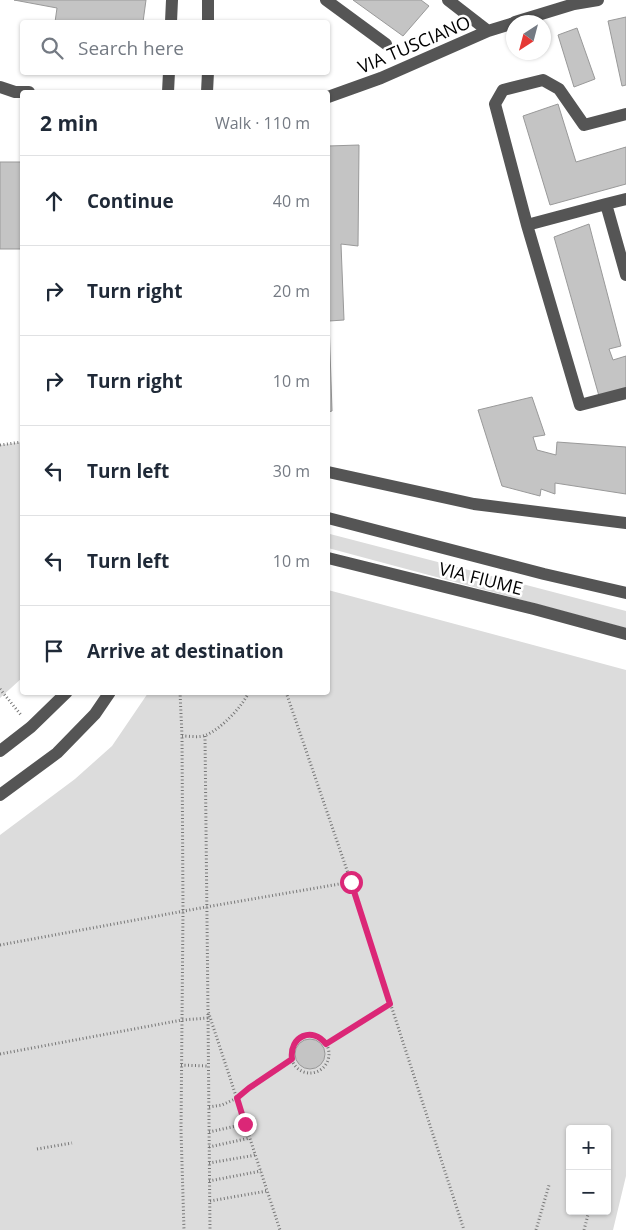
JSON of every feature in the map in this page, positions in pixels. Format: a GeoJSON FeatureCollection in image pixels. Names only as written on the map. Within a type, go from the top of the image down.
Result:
{"type":"FeatureCollection","features":[{"type":"Feature","properties":{"kind":"street"},"geometry":{"type":"LineString","coordinates":[[171,20],[172,0]]}},
{"type":"Feature","properties":{"kind":"street"},"geometry":{"type":"LineString","coordinates":[[208,0],[208,20]]}},
{"type":"Feature","properties":{"kind":"street"},"geometry":{"type":"LineString","coordinates":[[326,0],[386,44]]}},
{"type":"Feature","properties":{"kind":"street"},"geometry":{"type":"LineString","coordinates":[[448,0],[488,31]]}},
{"type":"Feature","properties":{"kind":"street","name":"VIA TUSCIANO"},"geometry":{"type":"LineString","coordinates":[[539,15],[574,4],[598,0]]}},
{"type":"Feature","properties":{"kind":"street","name":"VIA TUSCIANO"},"geometry":{"type":"LineString","coordinates":[[330,96],[414,65],[488,31],[506,25]]}},
{"type":"Feature","properties":{"kind":"street"},"geometry":{"type":"LineString","coordinates":[[168,90],[169,75]]}},
{"type":"Feature","properties":{"kind":"street"},"geometry":{"type":"LineString","coordinates":[[207,90],[208,75]]}},
{"type":"Feature","properties":{"kind":"street"},"geometry":{"type":"LineString","coordinates":[[626,114],[584,125],[559,89],[543,80],[503,90],[495,104],[527,225],[580,405],[626,393]]}},
{"type":"Feature","properties":{"kind":"street"},"geometry":{"type":"LineString","coordinates":[[0,87],[20,92]]}},
{"type":"Feature","properties":{"kind":"street"},"geometry":{"type":"LineString","coordinates":[[527,225],[626,199]]}},
{"type":"Feature","properties":{"kind":"street"},"geometry":{"type":"LineString","coordinates":[[606,204],[623,253],[626,275]]}},
{"type":"Feature","properties":{"kind":"street"},"geometry":{"type":"LineString","coordinates":[[330,472],[474,504],[626,523]]}},
{"type":"Feature","properties":{"kind":"street","name":"VIA FIUME"},"geometry":{"type":"LineString","coordinates":[[330,519],[544,574],[626,593]]}},
{"type":"Feature","properties":{"kind":"street","name":"VIA FIUME"},"geometry":{"type":"LineString","coordinates":[[330,558],[626,634]]}},
{"type":"Feature","properties":{"kind":"street"},"geometry":{"type":"LineString","coordinates":[[0,751],[31,727],[64,695]]}},
{"type":"Feature","properties":{"kind":"street"},"geometry":{"type":"LineString","coordinates":[[0,795],[57,753],[94,714],[108,695]]}},
{"type":"Feature","properties":{"kind":"path"},"geometry":{"type":"LineString","coordinates":[[0,445],[20,442]]}},
{"type":"Feature","properties":{"kind":"path"},"geometry":{"type":"LineString","coordinates":[[0,689],[31,727]]}},
{"type":"Feature","properties":{"kind":"path"},"geometry":{"type":"LineString","coordinates":[[180,695],[183,911],[181,1130],[184,1230]]}},
{"type":"Feature","properties":{"kind":"path"},"geometry":{"type":"LineString","coordinates":[[182,736],[205,736],[232,716],[248,695]]}},
{"type":"Feature","properties":{"kind":"path"},"geometry":{"type":"LineString","coordinates":[[287,695],[351,882],[464,1230]]}},
{"type":"Feature","properties":{"kind":"path"},"geometry":{"type":"LineString","coordinates":[[205,736],[210,1230]]}},
{"type":"Feature","properties":{"kind":"path"},"geometry":{"type":"LineString","coordinates":[[0,945],[351,882]]}},
{"type":"Feature","properties":{"kind":"path"},"geometry":{"type":"LineString","coordinates":[[326,1044],[390,1004]]}},
{"type":"Feature","properties":{"kind":"path"},"geometry":{"type":"LineString","coordinates":[[208,1011],[280,1230]]}},
{"type":"Feature","properties":{"kind":"path"},"geometry":{"type":"LineString","coordinates":[[0,1054],[182,1020],[208,1018]]}},
{"type":"Feature","properties":{"kind":"path"},"geometry":{"type":"LineString","coordinates":[[305,1035],[311,1035],[318,1036],[326,1044],[329,1058],[322,1069],[310,1073],[298,1069],[291,1053],[295,1042],[305,1035]]}},
{"type":"Feature","properties":{"kind":"path"},"geometry":{"type":"LineString","coordinates":[[209,1107],[222,1105],[237,1098],[292,1059]]}},
{"type":"Feature","properties":{"kind":"path"},"geometry":{"type":"LineString","coordinates":[[181,1065],[208,1066]]}},
{"type":"Feature","properties":{"kind":"path"},"geometry":{"type":"LineString","coordinates":[[209,1132],[245,1124]]}},
{"type":"Feature","properties":{"kind":"path"},"geometry":{"type":"LineString","coordinates":[[209,1147],[250,1138]]}},
{"type":"Feature","properties":{"kind":"path"},"geometry":{"type":"LineString","coordinates":[[37,1149],[72,1143]]}},
{"type":"Feature","properties":{"kind":"path"},"geometry":{"type":"LineString","coordinates":[[209,1163],[256,1155]]}},
{"type":"Feature","properties":{"kind":"path"},"geometry":{"type":"LineString","coordinates":[[209,1181],[261,1171]]}},
{"type":"Feature","properties":{"kind":"path"},"geometry":{"type":"LineString","coordinates":[[536,1230],[549,1185]]}},
{"type":"Feature","properties":{"kind":"path"},"geometry":{"type":"LineString","coordinates":[[210,1201],[267,1191]]}},
{"type":"Feature","properties":{"kind":"path"},"geometry":{"type":"LineString","coordinates":[[584,1230],[588,1215]]}},
{"type":"Feature","properties":{"kind":"shaded area"},"geometry":{"type":"Polygon","coordinates":[[[20,442],[20,680],[0,698],[0,445],[20,442]]]}},
{"type":"Feature","properties":{"kind":"shaded area"},"geometry":{"type":"Polygon","coordinates":[[[330,534],[626,611],[626,628],[330,549],[330,534]]]}},
{"type":"Feature","properties":{"kind":"shaded area"},"geometry":{"type":"Polygon","coordinates":[[[330,591],[626,670],[626,1176],[613,1230],[0,1230],[0,835],[75,779],[112,746],[147,695],[330,695],[330,591]]]}},
{"type":"Feature","properties":{"kind":"building"},"geometry":{"type":"Polygon","coordinates":[[[14,0],[146,0],[143,20],[55,20],[57,8],[14,0]]]}},
{"type":"Feature","properties":{"kind":"building"},"geometry":{"type":"Polygon","coordinates":[[[353,0],[421,0],[429,6],[403,36],[353,0]]]}},
{"type":"Feature","properties":{"kind":"building"},"geometry":{"type":"Polygon","coordinates":[[[626,17],[626,85],[622,86],[608,21],[626,17]]]}},
{"type":"Feature","properties":{"kind":"building"},"geometry":{"type":"Polygon","coordinates":[[[577,28],[595,79],[574,87],[558,35],[577,28]]]}},
{"type":"Feature","properties":{"kind":"building"},"geometry":{"type":"Polygon","coordinates":[[[558,104],[576,162],[626,147],[626,184],[550,205],[523,116],[558,104]]]}},
{"type":"Feature","properties":{"kind":"building"},"geometry":{"type":"Polygon","coordinates":[[[359,145],[358,246],[341,244],[344,320],[330,321],[330,146],[359,145]]]}},
{"type":"Feature","properties":{"kind":"building"},"geometry":{"type":"Polygon","coordinates":[[[0,162],[20,162],[20,249],[0,249],[0,162]]]}},
{"type":"Feature","properties":{"kind":"building"},"geometry":{"type":"Polygon","coordinates":[[[589,224],[621,346],[609,349],[613,360],[626,356],[626,388],[599,396],[554,237],[589,224]]]}},
{"type":"Feature","properties":{"kind":"building"},"geometry":{"type":"Polygon","coordinates":[[[330,351],[332,411],[330,412],[330,351]]]}},
{"type":"Feature","properties":{"kind":"building"},"geometry":{"type":"Polygon","coordinates":[[[532,397],[545,435],[533,437],[537,450],[556,455],[557,442],[626,447],[626,494],[555,483],[555,494],[541,489],[540,496],[502,486],[478,410],[532,397]]]}},
{"type":"Feature","properties":{"kind":"building"},"geometry":{"type":"Polygon","coordinates":[[[310,1039],[321,1043],[325,1054],[321,1065],[310,1069],[299,1065],[295,1054],[299,1043],[310,1039]]]}},
{"type":"Feature","properties":{"kind":"route"},"geometry":{"type":"LineString","coordinates":[[245,1124],[237,1098],[292,1059],[292,1047],[295,1042],[305,1035],[311,1035],[318,1036],[326,1044],[390,1004],[351,882]]}}]}
